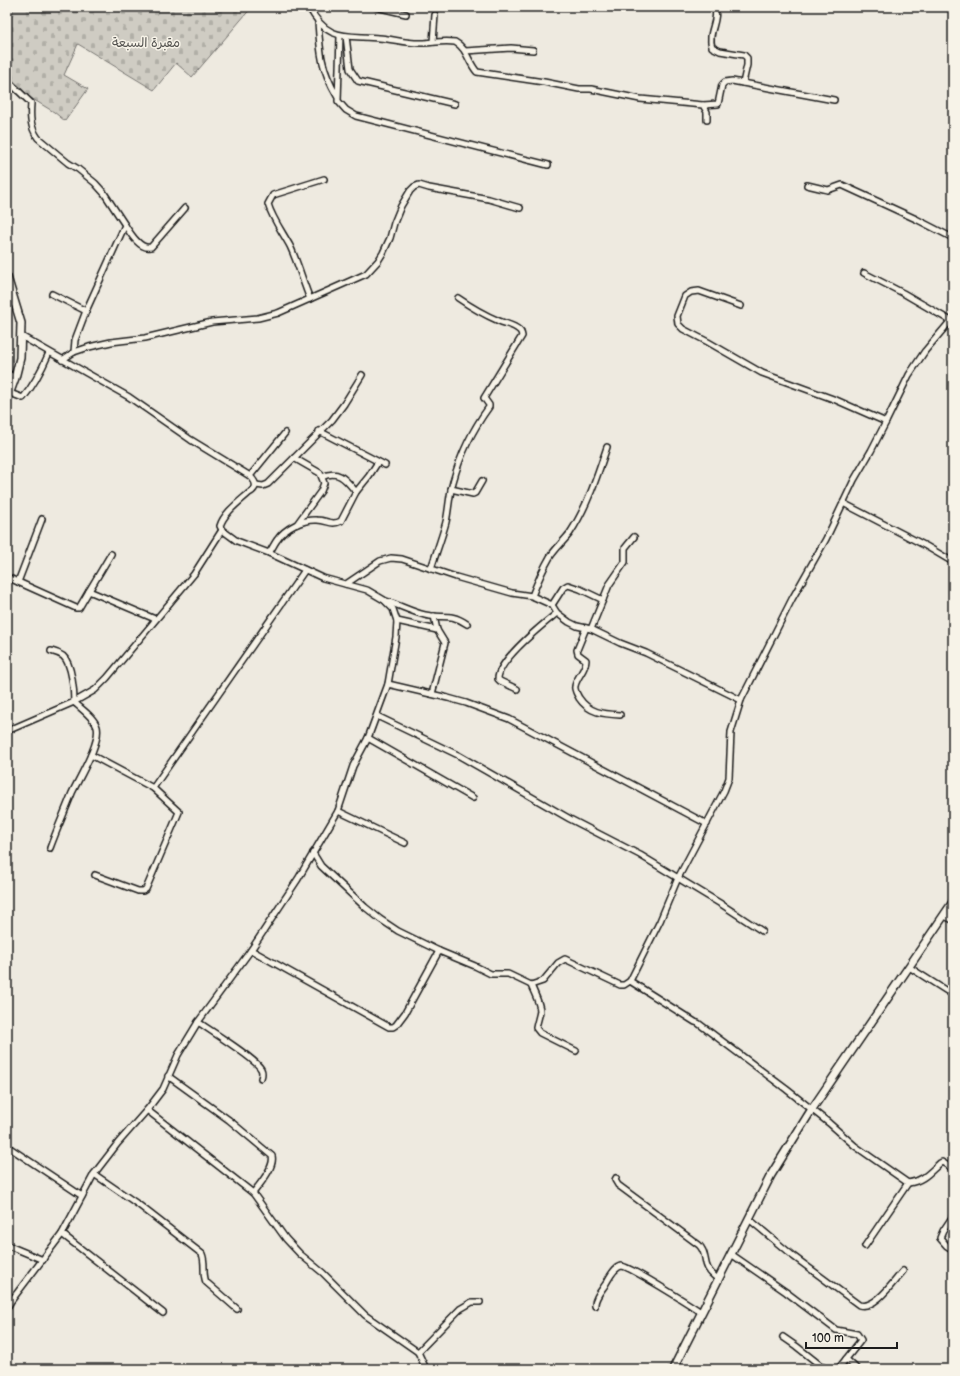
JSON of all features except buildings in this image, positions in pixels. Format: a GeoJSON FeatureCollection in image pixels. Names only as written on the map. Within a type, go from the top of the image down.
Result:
{"type":"FeatureCollection","features":[{"type":"Feature","properties":{"kind":"street"},"geometry":{"type":"LineString","coordinates":[[309,7],[318,22],[340,36],[379,38],[416,43],[455,42],[460,44],[477,72],[579,89],[591,89],[640,99],[703,105],[718,104],[722,85],[725,82],[732,81],[834,100]]}},
{"type":"Feature","properties":{"kind":"street"},"geometry":{"type":"LineString","coordinates":[[376,7],[406,14]]}},
{"type":"Feature","properties":{"kind":"street"},"geometry":{"type":"LineString","coordinates":[[713,7],[715,8],[716,12],[711,30],[710,42],[712,47],[720,51],[744,55],[747,58],[743,83]]}},
{"type":"Feature","properties":{"kind":"street"},"geometry":{"type":"LineString","coordinates":[[433,42],[435,15]]}},
{"type":"Feature","properties":{"kind":"street"},"geometry":{"type":"LineString","coordinates":[[318,22],[321,55],[331,85],[338,97]]}},
{"type":"Feature","properties":{"kind":"street"},"geometry":{"type":"LineString","coordinates":[[340,36],[338,101],[346,110],[356,116],[548,165]]}},
{"type":"Feature","properties":{"kind":"street"},"geometry":{"type":"LineString","coordinates":[[346,36],[350,68],[358,81],[455,104]]}},
{"type":"Feature","properties":{"kind":"street"},"geometry":{"type":"LineString","coordinates":[[465,51],[511,48],[533,50]]}},
{"type":"Feature","properties":{"kind":"street"},"geometry":{"type":"LineString","coordinates":[[7,80],[31,103],[31,122],[34,133],[38,138],[95,183],[104,193],[130,234],[142,246],[147,248],[151,247],[185,208]]}},
{"type":"Feature","properties":{"kind":"street"},"geometry":{"type":"LineString","coordinates":[[703,105],[707,112],[707,120]]}},
{"type":"Feature","properties":{"kind":"street"},"geometry":{"type":"LineString","coordinates":[[310,299],[291,248],[270,212],[268,204],[273,195],[324,179]]}},
{"type":"Feature","properties":{"kind":"street"},"geometry":{"type":"LineString","coordinates":[[62,360],[74,352],[111,342],[145,338],[212,322],[258,318],[278,313],[366,274],[378,261],[390,238],[401,206],[410,191],[419,185],[489,199],[520,208]]}},
{"type":"Feature","properties":{"kind":"street"},"geometry":{"type":"LineString","coordinates":[[808,185],[828,190],[842,186],[916,219],[953,238]]}},
{"type":"Feature","properties":{"kind":"street"},"geometry":{"type":"LineString","coordinates":[[74,352],[75,340],[86,311],[125,225]]}},
{"type":"Feature","properties":{"kind":"street"},"geometry":{"type":"LineString","coordinates":[[531,985],[543,981],[558,963],[565,959],[620,985],[627,984],[630,981],[660,921],[678,878],[724,791],[730,764],[729,750],[732,732],[741,700],[792,599],[826,539],[854,480],[871,451],[909,375],[916,363],[952,319],[864,273]]}},
{"type":"Feature","properties":{"kind":"street"},"geometry":{"type":"LineString","coordinates":[[7,277],[21,323],[20,358],[15,378],[8,396],[23,398],[40,375],[50,353]]}},
{"type":"Feature","properties":{"kind":"street"},"geometry":{"type":"LineString","coordinates":[[741,306],[699,291],[691,292],[685,296],[677,316],[678,324],[683,329],[762,373],[836,400],[886,422]]}},
{"type":"Feature","properties":{"kind":"street"},"geometry":{"type":"LineString","coordinates":[[52,294],[86,311]]}},
{"type":"Feature","properties":{"kind":"street"},"geometry":{"type":"LineString","coordinates":[[431,569],[446,522],[451,489],[456,470],[481,417],[489,406],[484,398],[522,336],[522,333],[514,327],[500,322],[458,298]]}},
{"type":"Feature","properties":{"kind":"street"},"geometry":{"type":"LineString","coordinates":[[21,336],[129,396],[191,440],[250,476],[255,481],[256,485]]}},
{"type":"Feature","properties":{"kind":"street"},"geometry":{"type":"LineString","coordinates":[[7,373],[15,378]]}},
{"type":"Feature","properties":{"kind":"street"},"geometry":{"type":"LineString","coordinates":[[256,485],[263,486],[268,484],[319,431],[332,420],[362,375]]}},
{"type":"Feature","properties":{"kind":"street"},"geometry":{"type":"LineString","coordinates":[[319,431],[385,465]]}},
{"type":"Feature","properties":{"kind":"street"},"geometry":{"type":"LineString","coordinates":[[250,476],[285,433]]}},
{"type":"Feature","properties":{"kind":"street"},"geometry":{"type":"LineString","coordinates":[[532,596],[539,577],[551,556],[570,532],[589,497],[607,447]]}},
{"type":"Feature","properties":{"kind":"street"},"geometry":{"type":"LineString","coordinates":[[294,458],[320,473],[324,483],[321,491],[297,524]]}},
{"type":"Feature","properties":{"kind":"street"},"geometry":{"type":"LineString","coordinates":[[269,553],[277,539],[287,529],[297,524],[318,520],[332,524],[341,521],[356,492],[378,462]]}},
{"type":"Feature","properties":{"kind":"street"},"geometry":{"type":"LineString","coordinates":[[322,478],[332,474],[341,476],[356,492]]}},
{"type":"Feature","properties":{"kind":"street"},"geometry":{"type":"LineString","coordinates":[[451,489],[473,494],[482,481]]}},
{"type":"Feature","properties":{"kind":"street"},"geometry":{"type":"LineString","coordinates":[[256,485],[254,489],[222,520],[220,526],[222,530],[237,540],[323,578],[367,590],[384,600],[423,614],[434,616],[451,616],[467,624]]}},
{"type":"Feature","properties":{"kind":"street"},"geometry":{"type":"LineString","coordinates":[[843,503],[926,546],[953,562]]}},
{"type":"Feature","properties":{"kind":"street"},"geometry":{"type":"LineString","coordinates":[[18,582],[42,519]]}},
{"type":"Feature","properties":{"kind":"street"},"geometry":{"type":"LineString","coordinates":[[7,731],[74,702],[95,690],[107,678],[194,574],[222,530]]}},
{"type":"Feature","properties":{"kind":"street"},"geometry":{"type":"LineString","coordinates":[[620,715],[598,713],[586,707],[577,695],[575,686],[579,676],[585,668],[586,660],[578,654],[577,650],[603,600],[609,585],[625,562],[625,548],[634,537]]}},
{"type":"Feature","properties":{"kind":"street"},"geometry":{"type":"LineString","coordinates":[[7,577],[79,608],[111,554]]}},
{"type":"Feature","properties":{"kind":"street"},"geometry":{"type":"LineString","coordinates":[[346,584],[380,561],[391,558],[402,559],[456,577],[512,593],[532,596],[552,605],[557,613],[568,622],[589,628],[620,643],[646,653],[741,700]]}},
{"type":"Feature","properties":{"kind":"street"},"geometry":{"type":"LineString","coordinates":[[153,788],[305,570]]}},
{"type":"Feature","properties":{"kind":"street"},"geometry":{"type":"LineString","coordinates":[[552,605],[563,588],[568,585],[603,600]]}},
{"type":"Feature","properties":{"kind":"street"},"geometry":{"type":"LineString","coordinates":[[89,591],[155,619]]}},
{"type":"Feature","properties":{"kind":"street"},"geometry":{"type":"LineString","coordinates":[[7,1308],[62,1234],[94,1174],[163,1090],[178,1055],[198,1022],[277,913],[338,811],[353,766],[368,738],[388,684],[397,622],[393,609],[384,600]]}},
{"type":"Feature","properties":{"kind":"street"},"geometry":{"type":"LineString","coordinates":[[517,689],[500,681],[498,679],[498,675],[508,659],[520,645],[532,633],[557,613]]}},
{"type":"Feature","properties":{"kind":"street"},"geometry":{"type":"LineString","coordinates":[[432,694],[445,643],[437,630],[434,616]]}},
{"type":"Feature","properties":{"kind":"street"},"geometry":{"type":"LineString","coordinates":[[397,622],[437,630]]}},
{"type":"Feature","properties":{"kind":"street"},"geometry":{"type":"LineString","coordinates":[[50,848],[58,826],[91,755],[97,734],[97,728],[94,720],[74,702],[74,686],[64,657],[51,651]]}},
{"type":"Feature","properties":{"kind":"street"},"geometry":{"type":"LineString","coordinates":[[388,684],[466,703],[510,719],[707,824]]}},
{"type":"Feature","properties":{"kind":"street"},"geometry":{"type":"LineString","coordinates":[[377,716],[458,755],[564,815],[640,855],[721,904],[762,931]]}},
{"type":"Feature","properties":{"kind":"street"},"geometry":{"type":"LineString","coordinates":[[368,738],[473,798]]}},
{"type":"Feature","properties":{"kind":"street"},"geometry":{"type":"LineString","coordinates":[[91,755],[153,788],[179,812],[146,889],[138,891],[95,875]]}},
{"type":"Feature","properties":{"kind":"street"},"geometry":{"type":"LineString","coordinates":[[338,811],[405,843]]}},
{"type":"Feature","properties":{"kind":"street"},"geometry":{"type":"LineString","coordinates":[[313,853],[321,866],[365,907],[398,931],[491,974],[508,974],[531,985],[540,1008],[536,1028],[540,1032],[576,1051]]}},
{"type":"Feature","properties":{"kind":"street"},"geometry":{"type":"LineString","coordinates":[[673,1369],[771,1175],[812,1109],[953,902]]}},
{"type":"Feature","properties":{"kind":"street"},"geometry":{"type":"LineString","coordinates":[[945,915],[953,919]]}},
{"type":"Feature","properties":{"kind":"street"},"geometry":{"type":"LineString","coordinates":[[251,950],[389,1027],[396,1025],[405,1013],[439,951]]}},
{"type":"Feature","properties":{"kind":"street"},"geometry":{"type":"LineString","coordinates":[[909,967],[953,995]]}},
{"type":"Feature","properties":{"kind":"street"},"geometry":{"type":"LineString","coordinates":[[630,981],[698,1023],[812,1109],[855,1146],[908,1183],[923,1179],[942,1162],[953,1169]]}},
{"type":"Feature","properties":{"kind":"street"},"geometry":{"type":"LineString","coordinates":[[198,1022],[246,1056],[260,1068],[262,1072],[261,1078]]}},
{"type":"Feature","properties":{"kind":"street"},"geometry":{"type":"LineString","coordinates":[[168,1076],[230,1120],[272,1156],[272,1163],[265,1178],[254,1193]]}},
{"type":"Feature","properties":{"kind":"street"},"geometry":{"type":"LineString","coordinates":[[147,1110],[254,1193],[286,1239],[300,1254],[323,1273],[365,1315],[405,1341],[418,1352],[426,1369]]}},
{"type":"Feature","properties":{"kind":"street"},"geometry":{"type":"LineString","coordinates":[[7,1146],[82,1196]]}},
{"type":"Feature","properties":{"kind":"street"},"geometry":{"type":"LineString","coordinates":[[94,1174],[139,1205],[202,1254],[204,1260],[204,1278],[206,1282],[238,1309]]}},
{"type":"Feature","properties":{"kind":"street"},"geometry":{"type":"LineString","coordinates":[[616,1178],[615,1180],[618,1185],[699,1245],[703,1250],[706,1267],[711,1274],[718,1279]]}},
{"type":"Feature","properties":{"kind":"street"},"geometry":{"type":"LineString","coordinates":[[865,1246],[908,1183]]}},
{"type":"Feature","properties":{"kind":"street"},"geometry":{"type":"LineString","coordinates":[[953,1216],[940,1238],[953,1250]]}},
{"type":"Feature","properties":{"kind":"street"},"geometry":{"type":"LineString","coordinates":[[749,1219],[793,1256],[859,1305],[864,1307],[876,1301],[903,1271]]}},
{"type":"Feature","properties":{"kind":"street"},"geometry":{"type":"LineString","coordinates":[[62,1234],[163,1313]]}},
{"type":"Feature","properties":{"kind":"street"},"geometry":{"type":"LineString","coordinates":[[7,1245],[43,1260]]}},
{"type":"Feature","properties":{"kind":"street"},"geometry":{"type":"LineString","coordinates":[[731,1254],[786,1292],[836,1330],[857,1334],[860,1336],[860,1340],[838,1369]]}},
{"type":"Feature","properties":{"kind":"street"},"geometry":{"type":"LineString","coordinates":[[595,1306],[596,1301],[615,1270],[621,1266],[625,1266],[701,1312]]}},
{"type":"Feature","properties":{"kind":"street"},"geometry":{"type":"LineString","coordinates":[[418,1352],[460,1309],[472,1302],[480,1302]]}},
{"type":"Feature","properties":{"kind":"street"},"geometry":{"type":"LineString","coordinates":[[783,1337],[825,1369]]}},
{"type":"Feature","properties":{"kind":"street"},"geometry":{"type":"LineString","coordinates":[[846,1359],[857,1369]]}},
{"type":"Feature","properties":{"kind":"green space","name":"مقبرة السبعة"},"geometry":{"type":"Polygon","coordinates":[[[7,7],[252,7],[192,77],[176,63],[154,90],[78,44],[64,75],[88,89],[65,121],[54,112],[31,98],[7,76],[7,7]]]}}]}
